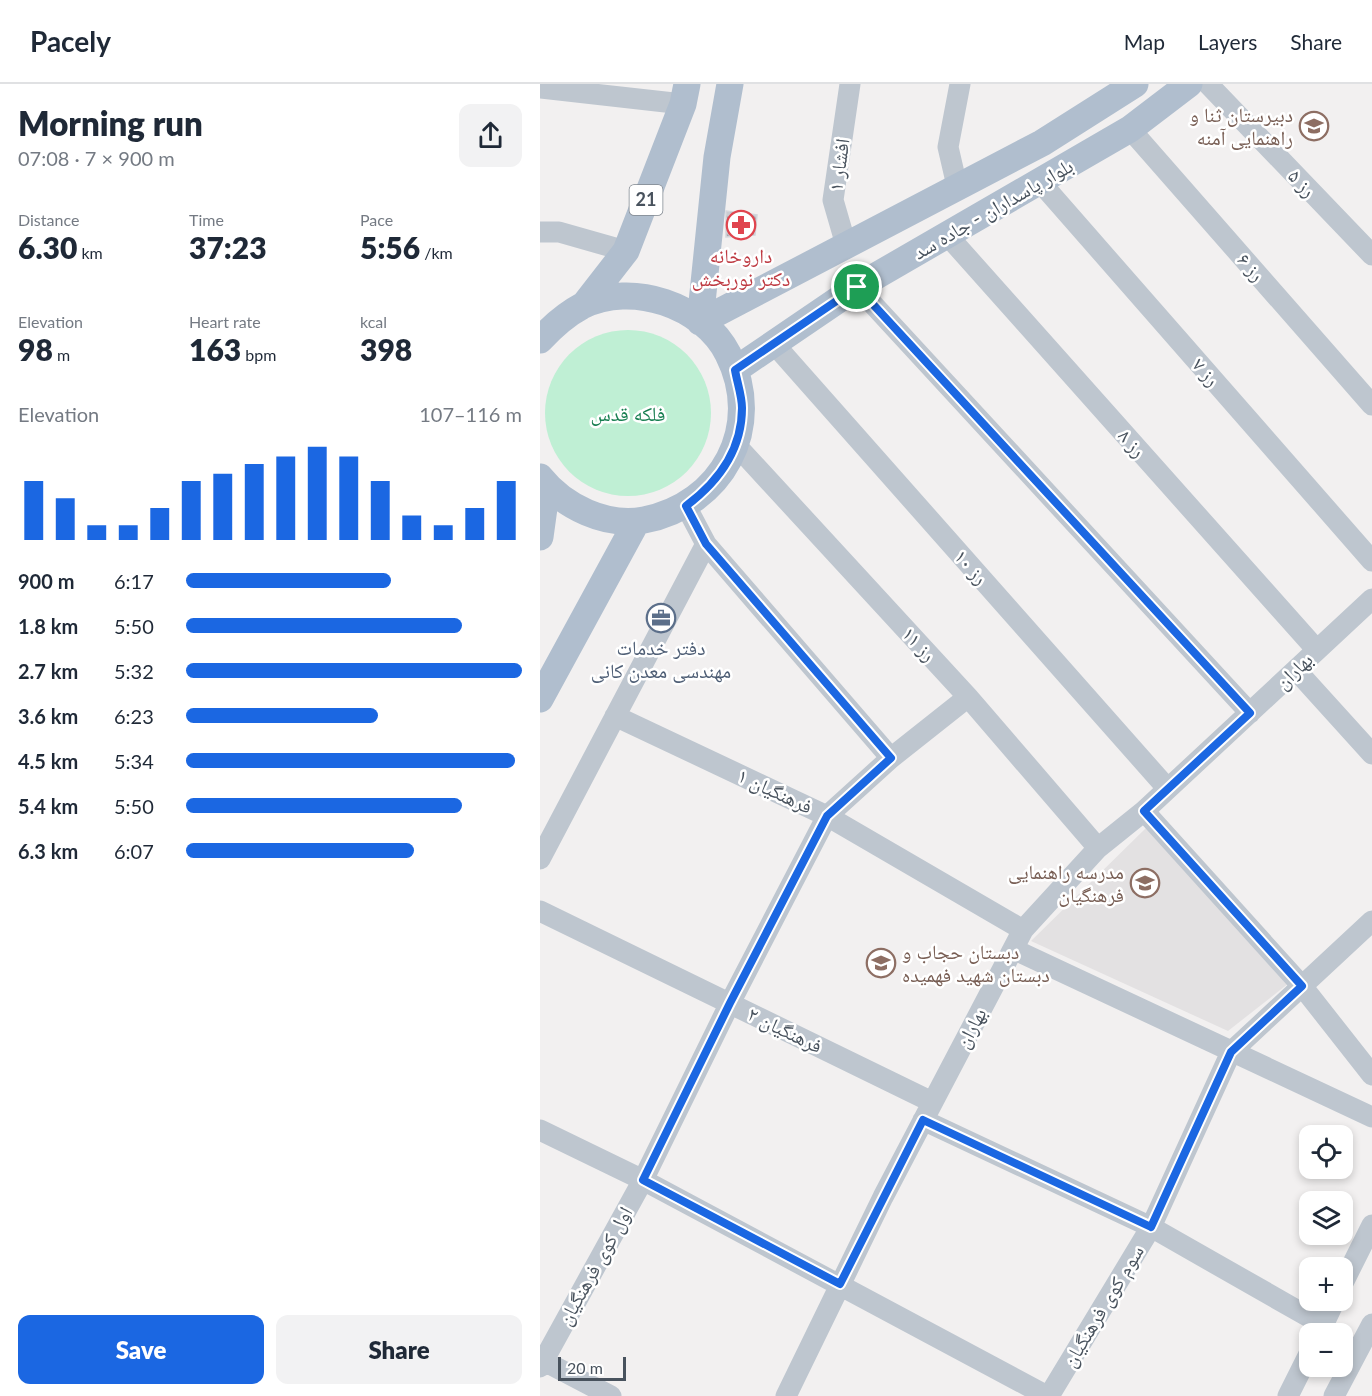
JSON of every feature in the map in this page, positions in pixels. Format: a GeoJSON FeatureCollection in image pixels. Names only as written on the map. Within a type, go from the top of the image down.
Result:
{"type":"FeatureCollection","features":[{"type":"Feature","properties":{"kind":"main road"},"geometry":{"type":"LineString","coordinates":[[700,322],[717,157],[730,84]]}},
{"type":"Feature","properties":{"kind":"main road","name":"بلوار پاسداران - جاده سد"},"geometry":{"type":"LineString","coordinates":[[735,370],[775,345],[857,287],[1041,183],[1130,129],[1189,84]]}},
{"type":"Feature","properties":{"kind":"main road","name":"بلوار پاسداران - جاده سد"},"geometry":{"type":"LineString","coordinates":[[700,322],[1042,143],[1131,85]]}},
{"type":"Feature","properties":{"kind":"main road","name":"21"},"geometry":{"type":"LineString","coordinates":[[584,305],[626,251],[685,94]]}},
{"type":"Feature","properties":{"kind":"main road","name":"21"},"geometry":{"type":"LineString","coordinates":[[540,340],[559,321],[584,305],[614,297],[645,297],[674,306],[700,322],[721,344],[735,370],[742,408],[736,445],[724,469],[707,490],[686,506],[662,516],[637,521],[604,518],[573,507],[544,482]]}},
{"type":"Feature","properties":{"kind":"main road","name":"21"},"geometry":{"type":"LineString","coordinates":[[540,537],[544,482]]}},
{"type":"Feature","properties":{"kind":"main road"},"geometry":{"type":"LineString","coordinates":[[542,691],[637,521]]}},
{"type":"Feature","properties":{"kind":"street","name":"افشار ۱"},"geometry":{"type":"LineString","coordinates":[[846,245],[833,200],[850,84]]}},
{"type":"Feature","properties":{"kind":"street"},"geometry":{"type":"LineString","coordinates":[[957,186],[948,147],[960,84]]}},
{"type":"Feature","properties":{"kind":"street","name":"رز ۵"},"geometry":{"type":"LineString","coordinates":[[1208,84],[1372,255]]}},
{"type":"Feature","properties":{"kind":"street"},"geometry":{"type":"LineString","coordinates":[[540,88],[685,94]]}},
{"type":"Feature","properties":{"kind":"street","name":"رز ۶"},"geometry":{"type":"LineString","coordinates":[[1130,129],[1372,405]]}},
{"type":"Feature","properties":{"kind":"street","name":"رز ۷"},"geometry":{"type":"LineString","coordinates":[[1041,183],[1372,561]]}},
{"type":"Feature","properties":{"kind":"street"},"geometry":{"type":"LineString","coordinates":[[540,232],[559,232],[626,251]]}},
{"type":"Feature","properties":{"kind":"street","name":"رز ۸"},"geometry":{"type":"LineString","coordinates":[[948,236],[1316,649]]}},
{"type":"Feature","properties":{"kind":"street"},"geometry":{"type":"LineString","coordinates":[[857,287],[1250,713]]}},
{"type":"Feature","properties":{"kind":"street","name":"رز ۱۰"},"geometry":{"type":"LineString","coordinates":[[775,345],[1167,788]]}},
{"type":"Feature","properties":{"kind":"street","name":"رز ۱۱"},"geometry":{"type":"LineString","coordinates":[[736,445],[968,697],[1098,848]]}},
{"type":"Feature","properties":{"kind":"street"},"geometry":{"type":"LineString","coordinates":[[686,506],[706,544],[891,758]]}},
{"type":"Feature","properties":{"kind":"street"},"geometry":{"type":"LineString","coordinates":[[540,859],[706,544]]}},
{"type":"Feature","properties":{"kind":"street","name":"بهاران"},"geometry":{"type":"LineString","coordinates":[[786,1396],[840,1284],[1023,930],[1098,848],[1144,811],[1372,599]]}},
{"type":"Feature","properties":{"kind":"street"},"geometry":{"type":"LineString","coordinates":[[1296,670],[1372,754]]}},
{"type":"Feature","properties":{"kind":"street","name":"اول کوی فرهنگیان"},"geometry":{"type":"LineString","coordinates":[[541,1362],[643,1180],[730,1003],[827,816],[891,758],[968,697]]}},
{"type":"Feature","properties":{"kind":"street","name":"فرهنگیان ۱"},"geometry":{"type":"LineString","coordinates":[[615,716],[827,816],[1023,930]]}},
{"type":"Feature","properties":{"kind":"street"},"geometry":{"type":"LineString","coordinates":[[1144,811],[1302,986],[1372,1075]]}},
{"type":"Feature","properties":{"kind":"street","name":"فرهنگیان ۲"},"geometry":{"type":"LineString","coordinates":[[540,911],[730,1003],[928,1111],[1151,1227],[1311,1323]]}},
{"type":"Feature","properties":{"kind":"street"},"geometry":{"type":"LineString","coordinates":[[1231,1052],[1372,921]]}},
{"type":"Feature","properties":{"kind":"street"},"geometry":{"type":"LineString","coordinates":[[1013,949],[1372,1117]]}},
{"type":"Feature","properties":{"kind":"street","name":"سوم کوی فرهنگیان"},"geometry":{"type":"LineString","coordinates":[[1048,1396],[1151,1227],[1231,1052]]}},
{"type":"Feature","properties":{"kind":"street"},"geometry":{"type":"LineString","coordinates":[[540,1131],[643,1180],[1048,1396]]}},
{"type":"Feature","properties":{"kind":"street"},"geometry":{"type":"LineString","coordinates":[[1353,1263],[1372,1225]]}},
{"type":"Feature","properties":{"kind":"street"},"geometry":{"type":"LineString","coordinates":[[1334,1396],[1372,1324]]}},
{"type":"Feature","properties":{"kind":"street"},"geometry":{"type":"LineString","coordinates":[[541,1362],[611,1396]]}},
{"type":"Feature","properties":{"kind":"street"},"geometry":{"type":"LineString","coordinates":[[1288,1396],[1299,1374]]}},
{"type":"Feature","properties":{"kind":"shaded area","name":"مدرسه راهنمایی فرهنگیان"},"geometry":{"type":"Polygon","coordinates":[[[1148,826],[1289,983],[1228,1031],[1031,941],[1148,826]]]}},
{"type":"Feature","properties":{"kind":"green space","name":"فلکه قدس"},"geometry":{"type":"Polygon","coordinates":[[[628,330],[660,337],[674,344],[686,355],[697,367],[704,381],[711,413],[704,445],[697,459],[686,471],[674,482],[660,489],[628,496],[596,489],[582,482],[570,471],[559,459],[552,445],[545,413],[552,381],[559,367],[570,355],[582,344],[596,337],[628,330]]]}},
{"type":"Feature","properties":{"kind":"building","name":"داروخانه دکتر نوربخش"},"geometry":{"type":"Polygon","coordinates":[[[726,211],[757,215],[755,235],[726,237],[726,211]]]}},
{"type":"Feature","properties":{"kind":"place","name":"دبیرستان ثنا و راهنمایی آمنه"},"geometry":{"type":"Point","coordinates":[1314,126]}},
{"type":"Feature","properties":{"kind":"place","name":"داروخانه دکتر نوربخش"},"geometry":{"type":"Point","coordinates":[741,225]}},
{"type":"Feature","properties":{"kind":"place","name":"دفتر خدمات مهندسی معدن کانی"},"geometry":{"type":"Point","coordinates":[661,618]}},
{"type":"Feature","properties":{"kind":"place","name":"مدرسه راهنمایی فرهنگیان"},"geometry":{"type":"Point","coordinates":[1145,883]}},
{"type":"Feature","properties":{"kind":"place","name":"دبستان حجاب و دبستان شهید فهمیده"},"geometry":{"type":"Point","coordinates":[881,963]}},
{"type":"Feature","properties":{"kind":"route"},"geometry":{"type":"LineString","coordinates":[[857,287],[1250,713],[1144,811],[1302,986],[1231,1052],[1151,1227],[923,1120],[840,1284],[643,1180],[730,1003],[827,816],[891,758],[706,544],[686,506],[707,490],[724,469],[736,445],[742,408],[735,370],[775,345],[857,287]]}}]}
